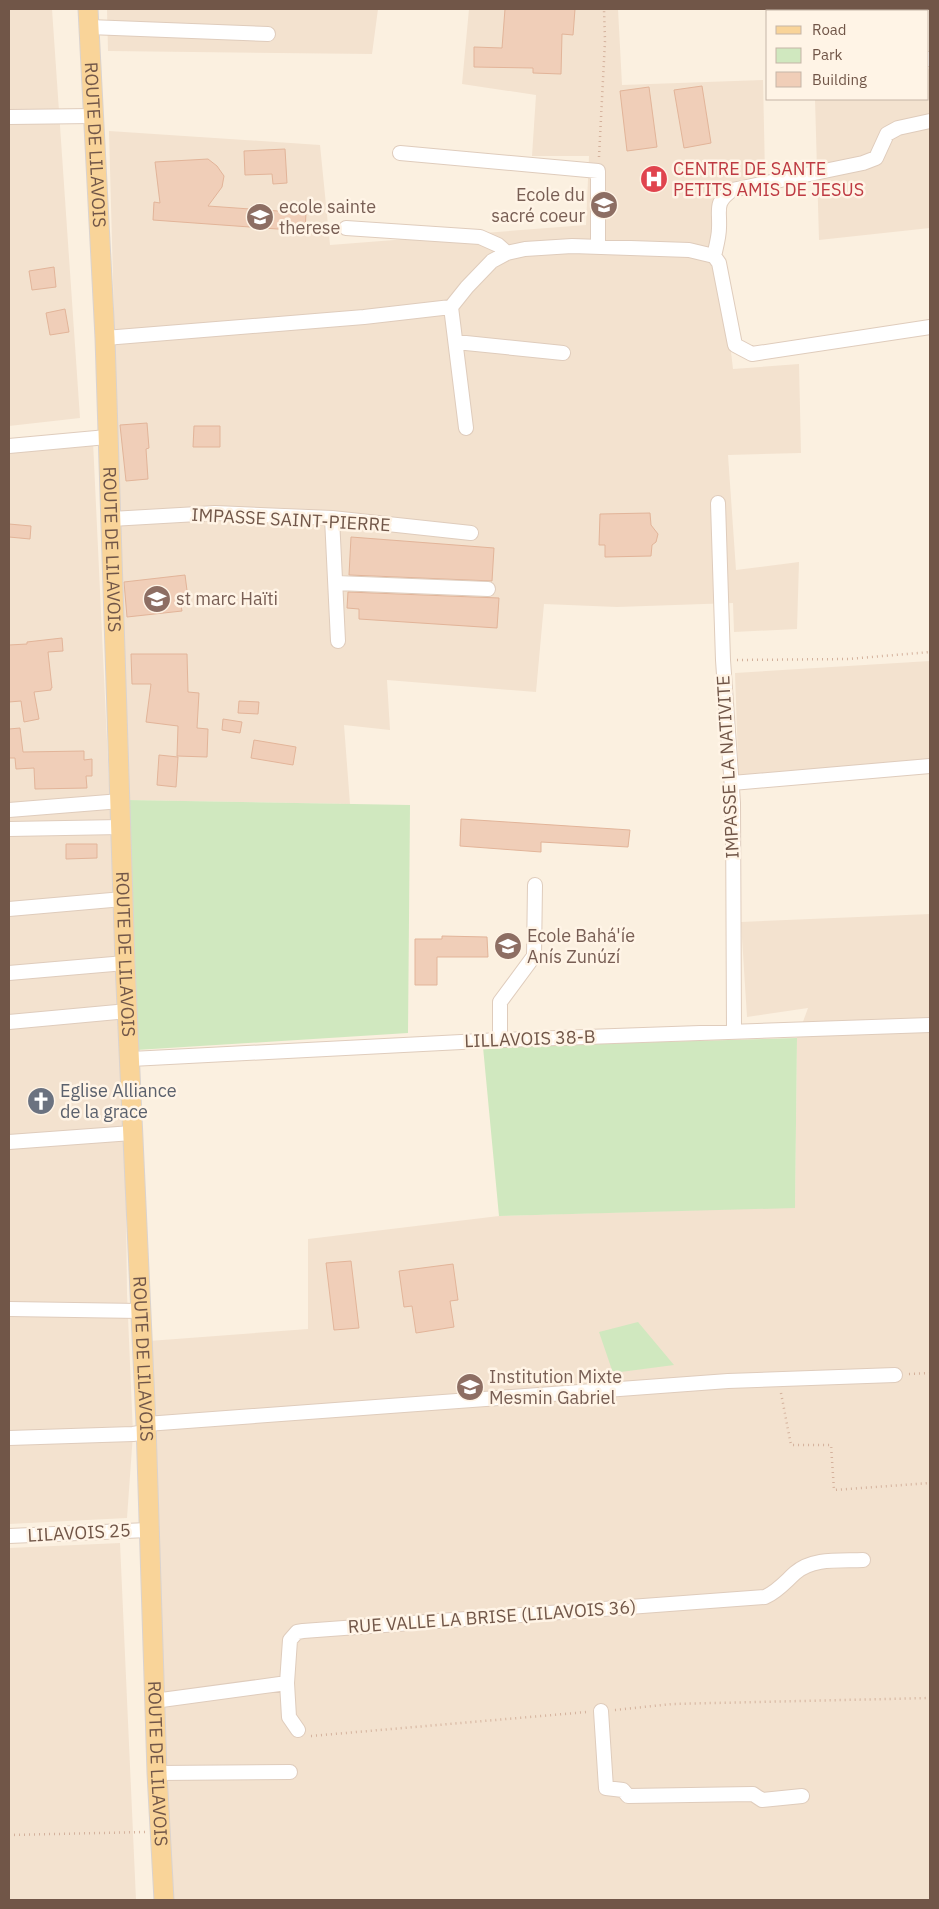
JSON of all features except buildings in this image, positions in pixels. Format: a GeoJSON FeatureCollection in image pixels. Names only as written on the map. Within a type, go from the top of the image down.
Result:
{"type":"FeatureCollection","features":[{"type":"Feature","properties":{"kind":"main road","name":"ROUTE DE LILAVOIS"},"geometry":{"type":"LineString","coordinates":[[88,18],[105,338],[125,962],[131,1059],[132,1133],[145,1428],[154,1701],[164,1900]]}},
{"type":"Feature","properties":{"kind":"street"},"geometry":{"type":"LineString","coordinates":[[88,18],[268,34]]}},
{"type":"Feature","properties":{"kind":"street"},"geometry":{"type":"LineString","coordinates":[[9,117],[94,116]]}},
{"type":"Feature","properties":{"kind":"street"},"geometry":{"type":"LineString","coordinates":[[714,256],[719,230],[718,209],[723,197],[732,190],[876,158],[888,134],[898,128],[930,121]]}},
{"type":"Feature","properties":{"kind":"street"},"geometry":{"type":"LineString","coordinates":[[400,153],[598,171],[598,247]]}},
{"type":"Feature","properties":{"kind":"street"},"geometry":{"type":"LineString","coordinates":[[346,228],[480,237],[498,245],[507,253]]}},
{"type":"Feature","properties":{"kind":"street"},"geometry":{"type":"LineString","coordinates":[[105,338],[364,317],[451,307],[492,261],[507,253],[524,248],[572,246],[689,250],[714,256],[719,263],[735,345],[752,354],[930,326]]}},
{"type":"Feature","properties":{"kind":"street"},"geometry":{"type":"LineString","coordinates":[[451,307],[466,428]]}},
{"type":"Feature","properties":{"kind":"street"},"geometry":{"type":"LineString","coordinates":[[456,342],[563,353]]}},
{"type":"Feature","properties":{"kind":"street"},"geometry":{"type":"LineString","coordinates":[[9,446],[107,437]]}},
{"type":"Feature","properties":{"kind":"street","name":"IMPASSE LA NATIVITE"},"geometry":{"type":"LineString","coordinates":[[718,503],[723,660],[732,784],[734,1031]]}},
{"type":"Feature","properties":{"kind":"street","name":"IMPASSE SAINT-PIERRE"},"geometry":{"type":"LineString","coordinates":[[111,519],[215,513],[332,518],[471,533]]}},
{"type":"Feature","properties":{"kind":"street"},"geometry":{"type":"LineString","coordinates":[[332,518],[338,641]]}},
{"type":"Feature","properties":{"kind":"street"},"geometry":{"type":"LineString","coordinates":[[336,583],[488,589]]}},
{"type":"Feature","properties":{"kind":"street"},"geometry":{"type":"LineString","coordinates":[[732,784],[930,766]]}},
{"type":"Feature","properties":{"kind":"street"},"geometry":{"type":"LineString","coordinates":[[9,810],[120,801]]}},
{"type":"Feature","properties":{"kind":"street"},"geometry":{"type":"LineString","coordinates":[[9,829],[121,827]]}},
{"type":"Feature","properties":{"kind":"street"},"geometry":{"type":"LineString","coordinates":[[500,1040],[500,1002],[534,956],[535,886]]}},
{"type":"Feature","properties":{"kind":"street"},"geometry":{"type":"LineString","coordinates":[[9,909],[123,899]]}},
{"type":"Feature","properties":{"kind":"street"},"geometry":{"type":"LineString","coordinates":[[9,973],[125,962]]}},
{"type":"Feature","properties":{"kind":"street"},"geometry":{"type":"LineString","coordinates":[[9,1022],[128,1011]]}},
{"type":"Feature","properties":{"kind":"street","name":"LILLAVOIS 38-B"},"geometry":{"type":"LineString","coordinates":[[131,1059],[500,1040],[930,1025]]}},
{"type":"Feature","properties":{"kind":"street"},"geometry":{"type":"LineString","coordinates":[[9,1142],[132,1133]]}},
{"type":"Feature","properties":{"kind":"street"},"geometry":{"type":"LineString","coordinates":[[9,1309],[140,1311]]}},
{"type":"Feature","properties":{"kind":"street"},"geometry":{"type":"LineString","coordinates":[[9,1438],[133,1434],[145,1428],[728,1381],[895,1375]]}},
{"type":"Feature","properties":{"kind":"street","name":"LILAVOIS 25"},"geometry":{"type":"LineString","coordinates":[[9,1536],[148,1530]]}},
{"type":"Feature","properties":{"kind":"street","name":"RUE VALLE LA BRISE (LILAVOIS 36)"},"geometry":{"type":"LineString","coordinates":[[298,1730],[289,1717],[287,1683],[290,1640],[297,1632],[766,1597],[777,1591],[806,1566],[818,1562],[863,1560]]}},
{"type":"Feature","properties":{"kind":"street"},"geometry":{"type":"LineString","coordinates":[[154,1701],[287,1683]]}},
{"type":"Feature","properties":{"kind":"street"},"geometry":{"type":"LineString","coordinates":[[601,1711],[606,1788],[624,1790],[628,1796],[753,1794],[762,1800],[802,1796]]}},
{"type":"Feature","properties":{"kind":"street"},"geometry":{"type":"LineString","coordinates":[[157,1773],[290,1772]]}},
{"type":"Feature","properties":{"kind":"path"},"geometry":{"type":"LineString","coordinates":[[598,171],[605,40],[604,9]]}},
{"type":"Feature","properties":{"kind":"path"},"geometry":{"type":"LineString","coordinates":[[723,660],[848,659],[930,652]]}},
{"type":"Feature","properties":{"kind":"path"},"geometry":{"type":"LineString","coordinates":[[895,1375],[930,1372]]}},
{"type":"Feature","properties":{"kind":"path"},"geometry":{"type":"LineString","coordinates":[[778,1379],[791,1445],[831,1445],[834,1490],[930,1483]]}},
{"type":"Feature","properties":{"kind":"path"},"geometry":{"type":"LineString","coordinates":[[9,1835],[160,1831]]}},
{"type":"Feature","properties":{"kind":"shaded area"},"geometry":{"type":"Polygon","coordinates":[[[9,9],[52,9],[80,418],[9,426],[9,9]]]}},
{"type":"Feature","properties":{"kind":"shaded area"},"geometry":{"type":"Polygon","coordinates":[[[107,9],[378,9],[372,54],[108,51],[107,9]]]}},
{"type":"Feature","properties":{"kind":"shaded area"},"geometry":{"type":"Polygon","coordinates":[[[469,9],[618,9],[622,85],[763,80],[765,174],[712,187],[733,369],[799,364],[801,453],[728,455],[736,570],[799,562],[797,629],[734,632],[733,603],[617,607],[544,604],[536,692],[387,680],[390,730],[344,725],[350,804],[127,800],[109,131],[320,145],[330,245],[586,225],[589,156],[532,156],[536,95],[462,84],[469,9]]]}},
{"type":"Feature","properties":{"kind":"shaded area"},"geometry":{"type":"Polygon","coordinates":[[[930,69],[930,228],[819,240],[815,100],[929,100],[930,69]]]}},
{"type":"Feature","properties":{"kind":"shaded area"},"geometry":{"type":"Polygon","coordinates":[[[93,441],[125,1127],[127,1293],[133,1434],[127,1518],[9,1524],[9,450],[93,441]]]}},
{"type":"Feature","properties":{"kind":"shaded area"},"geometry":{"type":"Polygon","coordinates":[[[930,661],[930,771],[739,789],[735,673],[930,661]]]}},
{"type":"Feature","properties":{"kind":"shaded area"},"geometry":{"type":"Polygon","coordinates":[[[930,914],[930,1900],[169,1900],[149,1341],[308,1329],[308,1239],[499,1216],[795,1207],[797,1038],[808,1008],[747,1017],[741,922],[930,914]]]}},
{"type":"Feature","properties":{"kind":"shaded area"},"geometry":{"type":"Polygon","coordinates":[[[120,1543],[136,1900],[9,1900],[9,1548],[120,1543]]]}},
{"type":"Feature","properties":{"kind":"green space"},"geometry":{"type":"Polygon","coordinates":[[[127,800],[410,805],[408,1033],[136,1050],[127,800]]]}},
{"type":"Feature","properties":{"kind":"green space"},"geometry":{"type":"Polygon","coordinates":[[[797,1038],[795,1208],[499,1216],[483,1047],[797,1038]]]}},
{"type":"Feature","properties":{"kind":"green space"},"geometry":{"type":"Polygon","coordinates":[[[638,1322],[674,1365],[613,1373],[599,1332],[638,1322]]]}},
{"type":"Feature","properties":{"kind":"place","name":"CENTRE DE SANTE PETITS AMIS DE JESUS"},"geometry":{"type":"Point","coordinates":[654,179]}},
{"type":"Feature","properties":{"kind":"place","name":"Ecole du sacré coeur"},"geometry":{"type":"Point","coordinates":[604,205]}},
{"type":"Feature","properties":{"kind":"place","name":"ecole sainte therese"},"geometry":{"type":"Point","coordinates":[260,217]}},
{"type":"Feature","properties":{"kind":"place","name":"st marc Haïti"},"geometry":{"type":"Point","coordinates":[157,599]}},
{"type":"Feature","properties":{"kind":"place","name":"Ecole Bahá'íe Anís Zunúzí"},"geometry":{"type":"Point","coordinates":[508,946]}},
{"type":"Feature","properties":{"kind":"place","name":"Eglise Alliance de la grace"},"geometry":{"type":"Point","coordinates":[41,1101]}},
{"type":"Feature","properties":{"kind":"place","name":"Institution Mixte Mesmin Gabriel"},"geometry":{"type":"Point","coordinates":[470,1387]}}]}
